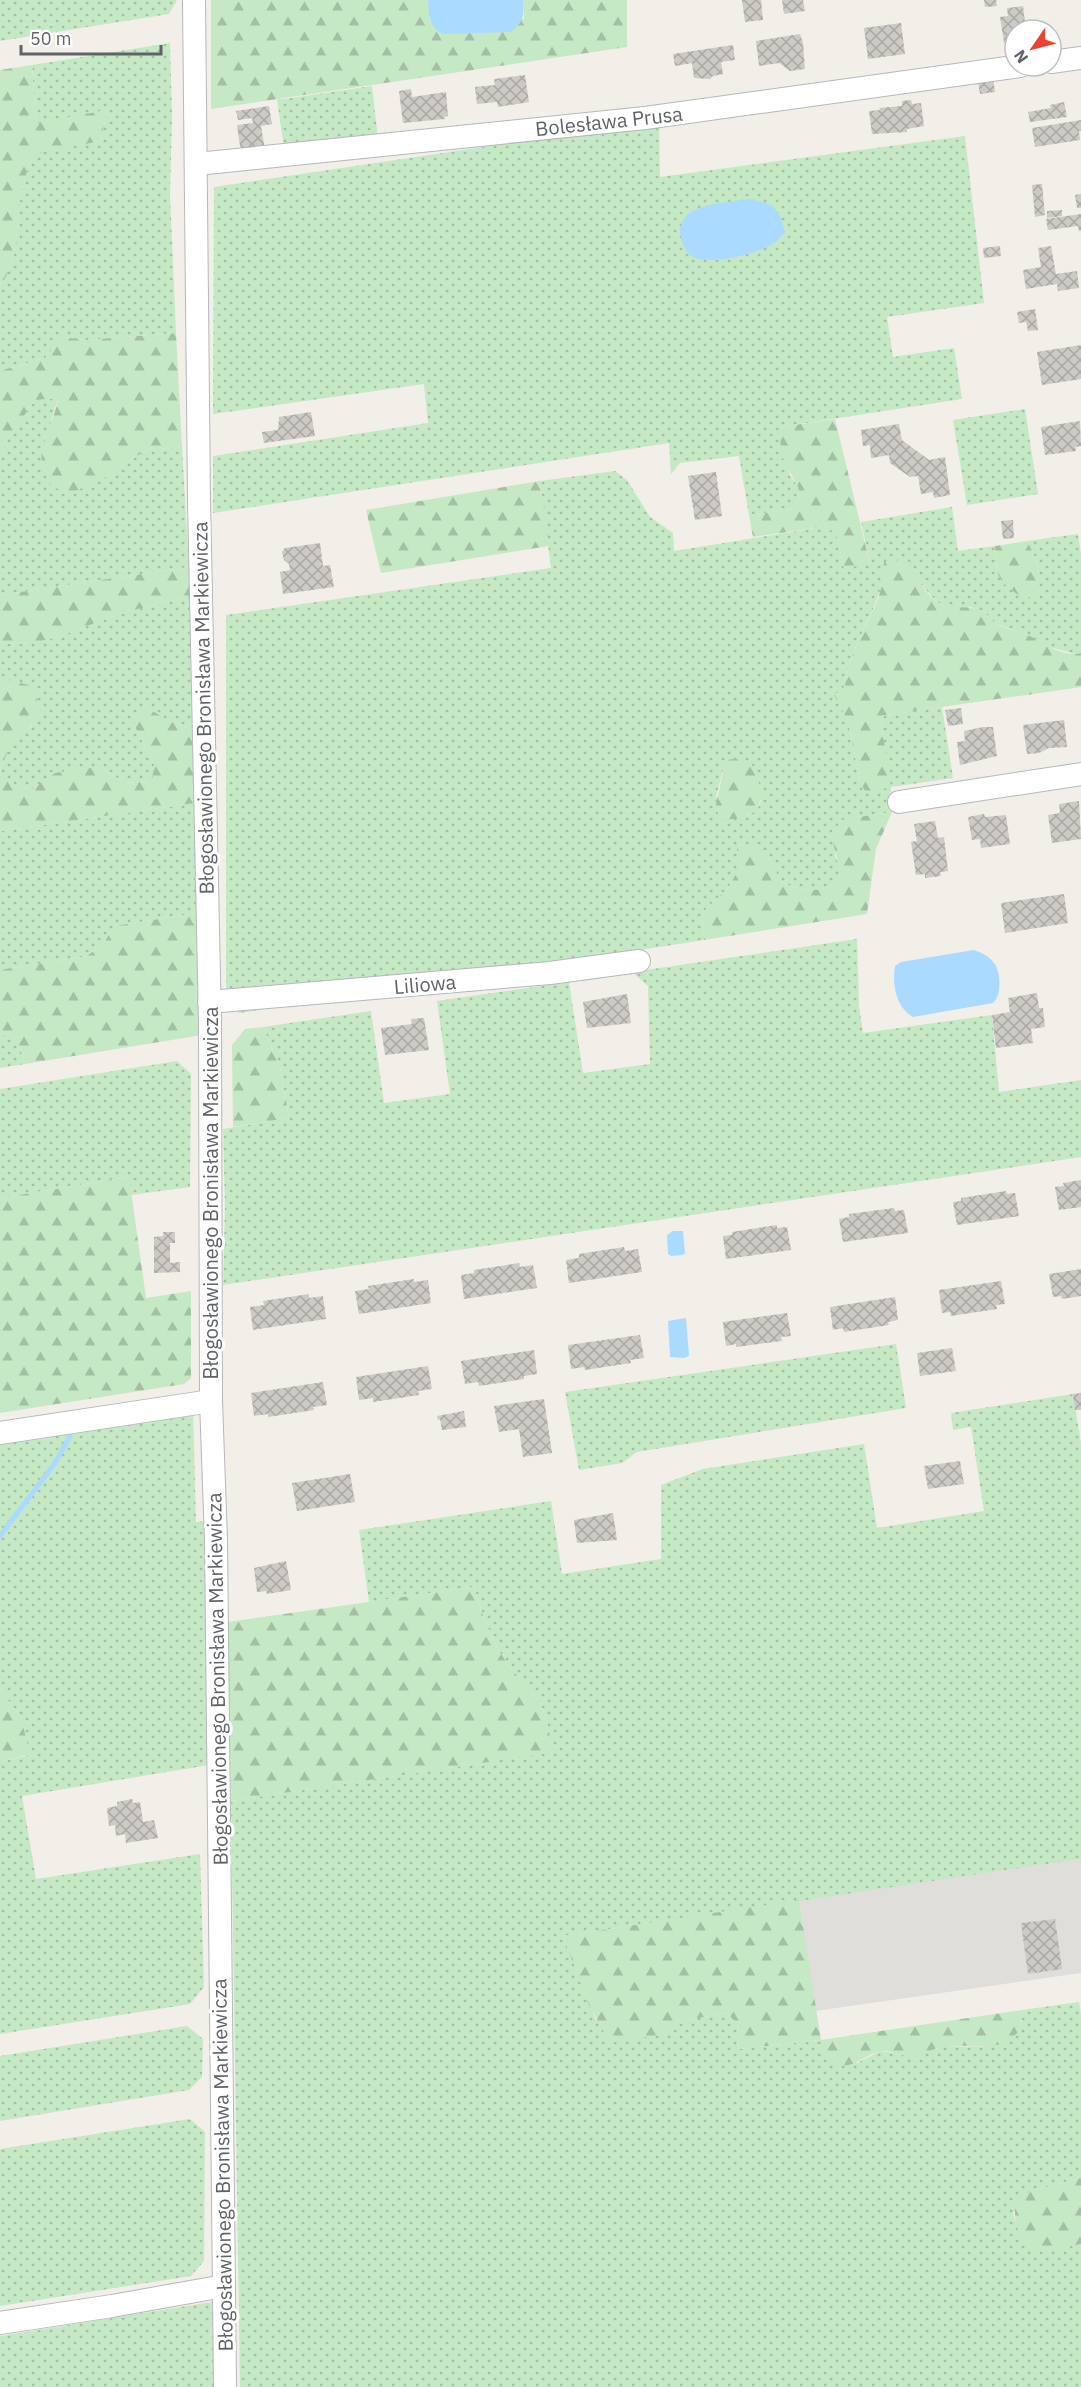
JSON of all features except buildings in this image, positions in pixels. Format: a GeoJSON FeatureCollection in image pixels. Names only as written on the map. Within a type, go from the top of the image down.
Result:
{"type":"FeatureCollection","features":[{"type":"Feature","properties":{"kind":"street","name":"Błogosławionego Bronisława Markiewicza"},"geometry":{"type":"LineString","coordinates":[[194,0],[199,501],[210,1002],[211,1401],[216,1540],[225,2387]]}},
{"type":"Feature","properties":{"kind":"street"},"geometry":{"type":"LineString","coordinates":[[1063,60],[1081,58]]}},
{"type":"Feature","properties":{"kind":"street","name":"Bolesława Prusa"},"geometry":{"type":"LineString","coordinates":[[197,164],[645,118],[1003,68]]}},
{"type":"Feature","properties":{"kind":"street"},"geometry":{"type":"LineString","coordinates":[[899,802],[1081,774]]}},
{"type":"Feature","properties":{"kind":"street","name":"Liliowa"},"geometry":{"type":"LineString","coordinates":[[210,1002],[550,973],[639,961]]}},
{"type":"Feature","properties":{"kind":"street"},"geometry":{"type":"LineString","coordinates":[[0,1433],[211,1401]]}},
{"type":"Feature","properties":{"kind":"street"},"geometry":{"type":"LineString","coordinates":[[0,2323],[224,2286]]}},
{"type":"Feature","properties":{"kind":"shaded area"},"geometry":{"type":"Polygon","coordinates":[[[1081,1859],[1081,1973],[815,2011],[799,1900],[1081,1859]]]}},
{"type":"Feature","properties":{"kind":"green space"},"geometry":{"type":"Polygon","coordinates":[[[0,0],[177,0],[169,14],[0,41],[0,0]]]}},
{"type":"Feature","properties":{"kind":"green space"},"geometry":{"type":"Polygon","coordinates":[[[211,0],[428,0],[430,22],[524,19],[523,0],[627,0],[627,47],[211,109],[211,0]]]}},
{"type":"Feature","properties":{"kind":"green space"},"geometry":{"type":"Polygon","coordinates":[[[170,43],[172,115],[170,195],[176,333],[86,340],[62,337],[45,358],[0,371],[0,286],[14,254],[22,189],[33,153],[101,141],[107,110],[36,124],[32,65],[170,43]]]}},
{"type":"Feature","properties":{"kind":"green space"},"geometry":{"type":"Polygon","coordinates":[[[32,65],[36,123],[107,110],[101,141],[33,154],[22,190],[14,254],[0,286],[0,70],[32,65]]]}},
{"type":"Feature","properties":{"kind":"green space"},"geometry":{"type":"Polygon","coordinates":[[[372,86],[379,148],[286,161],[277,100],[372,86]]]}},
{"type":"Feature","properties":{"kind":"green space"},"geometry":{"type":"Polygon","coordinates":[[[659,121],[660,177],[965,136],[984,303],[887,317],[893,357],[954,348],[962,399],[780,427],[790,475],[798,487],[800,498],[791,509],[749,515],[739,456],[680,463],[671,474],[669,443],[213,513],[213,456],[428,423],[424,384],[213,414],[214,187],[659,121]]]}},
{"type":"Feature","properties":{"kind":"green space"},"geometry":{"type":"Polygon","coordinates":[[[176,333],[182,447],[146,450],[101,480],[73,492],[54,488],[42,465],[42,454],[58,398],[35,400],[5,443],[0,460],[0,371],[45,358],[62,337],[86,340],[176,333]]]}},
{"type":"Feature","properties":{"kind":"green space"},"geometry":{"type":"Polygon","coordinates":[[[58,398],[46,439],[101,480],[146,450],[182,447],[189,567],[0,595],[0,460],[5,443],[35,400],[58,398]]]}},
{"type":"Feature","properties":{"kind":"green space"},"geometry":{"type":"Polygon","coordinates":[[[1025,409],[1038,494],[967,505],[953,420],[1025,409]]]}},
{"type":"Feature","properties":{"kind":"green space"},"geometry":{"type":"Polygon","coordinates":[[[835,419],[870,564],[844,568],[837,537],[828,526],[753,537],[749,515],[791,509],[800,498],[798,487],[781,455],[780,427],[835,419]]]}},
{"type":"Feature","properties":{"kind":"green space"},"geometry":{"type":"Polygon","coordinates":[[[615,471],[627,480],[650,517],[673,533],[674,551],[828,526],[837,537],[844,568],[870,563],[861,522],[952,507],[958,551],[995,546],[996,565],[1000,577],[1023,598],[1039,571],[1027,541],[1078,534],[1081,554],[1081,653],[1075,654],[1046,646],[1028,635],[996,624],[984,612],[971,607],[948,607],[937,602],[918,581],[882,584],[854,651],[846,679],[845,711],[860,781],[890,787],[880,716],[942,707],[953,778],[891,787],[892,812],[844,819],[835,855],[840,868],[839,879],[832,884],[819,890],[812,890],[782,883],[769,859],[737,848],[737,872],[728,888],[705,910],[702,919],[704,940],[240,1013],[226,1004],[226,615],[551,568],[540,481],[615,471]],[[724,766],[716,797],[748,816],[761,801],[724,766]]]}},
{"type":"Feature","properties":{"kind":"green space"},"geometry":{"type":"Polygon","coordinates":[[[540,481],[549,546],[381,573],[366,510],[540,481]]]}},
{"type":"Feature","properties":{"kind":"green space"},"geometry":{"type":"Polygon","coordinates":[[[1027,541],[1036,561],[1039,583],[1034,597],[1023,598],[1000,578],[996,566],[995,546],[1027,541]]]}},
{"type":"Feature","properties":{"kind":"green space"},"geometry":{"type":"Polygon","coordinates":[[[907,559],[923,587],[941,604],[980,610],[998,625],[1025,634],[1059,651],[1081,653],[1081,687],[880,716],[891,787],[866,793],[860,781],[848,721],[834,695],[845,686],[854,651],[878,599],[884,562],[907,559]]]}},
{"type":"Feature","properties":{"kind":"green space"},"geometry":{"type":"Polygon","coordinates":[[[189,567],[189,597],[108,618],[55,638],[14,644],[0,642],[0,595],[189,567]]]}},
{"type":"Feature","properties":{"kind":"green space"},"geometry":{"type":"Polygon","coordinates":[[[189,597],[192,729],[171,722],[134,725],[154,764],[153,781],[125,783],[102,768],[55,773],[32,789],[18,788],[0,772],[12,746],[32,726],[9,681],[0,678],[0,642],[14,644],[55,638],[108,618],[189,597]]]}},
{"type":"Feature","properties":{"kind":"green space"},"geometry":{"type":"Polygon","coordinates":[[[0,678],[33,686],[41,712],[7,753],[0,771],[0,678]]]}},
{"type":"Feature","properties":{"kind":"green space"},"geometry":{"type":"Polygon","coordinates":[[[149,709],[171,722],[192,729],[195,803],[0,831],[0,772],[18,788],[32,789],[55,773],[82,768],[102,768],[125,783],[152,781],[154,764],[134,725],[136,712],[149,709]]]}},
{"type":"Feature","properties":{"kind":"green space"},"geometry":{"type":"Polygon","coordinates":[[[736,759],[752,765],[760,786],[760,801],[758,807],[746,816],[722,820],[715,809],[724,767],[723,760],[736,759]]]}},
{"type":"Feature","properties":{"kind":"green space"},"geometry":{"type":"Polygon","coordinates":[[[195,803],[196,913],[114,926],[104,943],[87,956],[0,970],[0,831],[195,803]]]}},
{"type":"Feature","properties":{"kind":"green space"},"geometry":{"type":"Polygon","coordinates":[[[892,812],[876,849],[867,914],[704,940],[702,919],[705,910],[728,888],[737,872],[737,848],[759,846],[782,883],[819,890],[839,879],[832,831],[844,819],[892,812]]]}},
{"type":"Feature","properties":{"kind":"green space"},"geometry":{"type":"Polygon","coordinates":[[[196,913],[202,1035],[25,1064],[19,1045],[12,1035],[5,1034],[0,1038],[0,970],[87,956],[104,943],[114,926],[196,913]]]}},
{"type":"Feature","properties":{"kind":"green space"},"geometry":{"type":"Polygon","coordinates":[[[857,939],[859,1005],[863,1033],[992,1015],[999,1092],[1081,1080],[1081,1157],[223,1285],[225,1207],[223,1129],[289,1118],[280,1066],[263,1027],[371,1011],[384,1103],[450,1094],[437,1001],[569,982],[583,1073],[650,1064],[648,986],[632,972],[857,939]]]}},
{"type":"Feature","properties":{"kind":"green space"},"geometry":{"type":"Polygon","coordinates":[[[263,1027],[280,1066],[289,1118],[233,1127],[232,1045],[245,1029],[263,1027]]]}},
{"type":"Feature","properties":{"kind":"green space"},"geometry":{"type":"Polygon","coordinates":[[[5,1034],[12,1035],[19,1045],[25,1064],[0,1068],[0,1038],[5,1034]]]}},
{"type":"Feature","properties":{"kind":"green space"},"geometry":{"type":"Polygon","coordinates":[[[177,1061],[191,1074],[190,1187],[131,1195],[128,1177],[0,1198],[0,1089],[177,1061]]]}},
{"type":"Feature","properties":{"kind":"green space"},"geometry":{"type":"Polygon","coordinates":[[[129,1177],[146,1298],[191,1291],[191,1378],[184,1384],[0,1413],[0,1198],[129,1177]]]}},
{"type":"Feature","properties":{"kind":"green space"},"geometry":{"type":"Polygon","coordinates":[[[896,1344],[906,1408],[637,1452],[622,1463],[579,1470],[565,1392],[896,1344]]]}},
{"type":"Feature","properties":{"kind":"green space"},"geometry":{"type":"Polygon","coordinates":[[[1073,1394],[1081,1443],[1081,1859],[563,1936],[596,2020],[683,2021],[726,2013],[737,2023],[739,2049],[821,2040],[857,2063],[880,2051],[915,2056],[945,2046],[984,2047],[1021,2029],[1022,2010],[1079,2002],[1081,2014],[1081,2178],[1031,2191],[1013,2213],[1020,2235],[1044,2250],[1081,2244],[1081,2387],[240,2387],[231,1801],[553,1752],[543,1711],[537,1699],[507,1663],[496,1645],[474,1587],[369,1602],[359,1530],[551,1501],[562,1574],[661,1559],[661,1485],[703,1469],[864,1444],[877,1528],[984,1511],[971,1427],[953,1430],[951,1413],[1073,1394]]]}},
{"type":"Feature","properties":{"kind":"green space"},"geometry":{"type":"Polygon","coordinates":[[[193,1412],[196,1522],[206,1521],[209,1765],[22,1796],[36,1879],[200,1854],[204,1987],[190,2004],[0,2034],[0,1762],[29,1755],[21,1718],[0,1689],[0,1442],[193,1412]]]}},
{"type":"Feature","properties":{"kind":"green space"},"geometry":{"type":"Polygon","coordinates":[[[474,1587],[496,1645],[540,1705],[554,1752],[231,1801],[227,1622],[474,1587]]]}},
{"type":"Feature","properties":{"kind":"green space"},"geometry":{"type":"Polygon","coordinates":[[[0,1689],[21,1718],[30,1754],[0,1762],[0,1689]]]}},
{"type":"Feature","properties":{"kind":"green space"},"geometry":{"type":"Polygon","coordinates":[[[799,1900],[821,2040],[1022,2010],[1021,2029],[1011,2038],[993,2046],[943,2047],[913,2056],[881,2051],[844,2066],[834,2064],[828,2059],[820,2040],[739,2049],[737,2023],[726,2013],[683,2021],[672,2033],[610,2043],[589,2005],[563,1936],[799,1900]]]}},
{"type":"Feature","properties":{"kind":"green space"},"geometry":{"type":"Polygon","coordinates":[[[187,2026],[203,2039],[202,2077],[189,2090],[0,2121],[0,2056],[187,2026]]]}},
{"type":"Feature","properties":{"kind":"green space"},"geometry":{"type":"Polygon","coordinates":[[[190,2119],[205,2132],[204,2261],[191,2276],[0,2306],[0,2149],[190,2119]]]}},
{"type":"Feature","properties":{"kind":"green space"},"geometry":{"type":"Polygon","coordinates":[[[1081,2178],[1081,2244],[1048,2250],[1028,2245],[1016,2224],[1016,2199],[1031,2191],[1081,2178]]]}},
{"type":"Feature","properties":{"kind":"green space"},"geometry":{"type":"Polygon","coordinates":[[[212,2302],[214,2387],[0,2387],[0,2336],[212,2302]]]}},
{"type":"Feature","properties":{"kind":"water"},"geometry":{"type":"Polygon","coordinates":[[[428,0],[523,0],[523,15],[521,22],[510,32],[443,34],[432,24],[428,0]]]}},
{"type":"Feature","properties":{"kind":"water"},"geometry":{"type":"Polygon","coordinates":[[[749,199],[764,202],[777,212],[785,232],[776,242],[747,254],[722,259],[700,259],[687,251],[680,232],[684,218],[691,212],[712,205],[749,199]]]}},
{"type":"Feature","properties":{"kind":"water"},"geometry":{"type":"Polygon","coordinates":[[[974,950],[988,957],[996,967],[999,990],[993,1003],[913,1017],[907,1013],[896,995],[895,966],[901,962],[974,950]]]}},
{"type":"Feature","properties":{"kind":"water"},"geometry":{"type":"Polygon","coordinates":[[[673,1231],[683,1231],[685,1253],[682,1255],[668,1254],[667,1235],[673,1231]]]}},
{"type":"Feature","properties":{"kind":"water"},"geometry":{"type":"Polygon","coordinates":[[[686,1318],[689,1356],[670,1357],[668,1321],[686,1318]]]}},
{"type":"Feature","properties":{"kind":"waterway"},"geometry":{"type":"LineString","coordinates":[[0,1536],[55,1463],[70,1436]]}}]}
